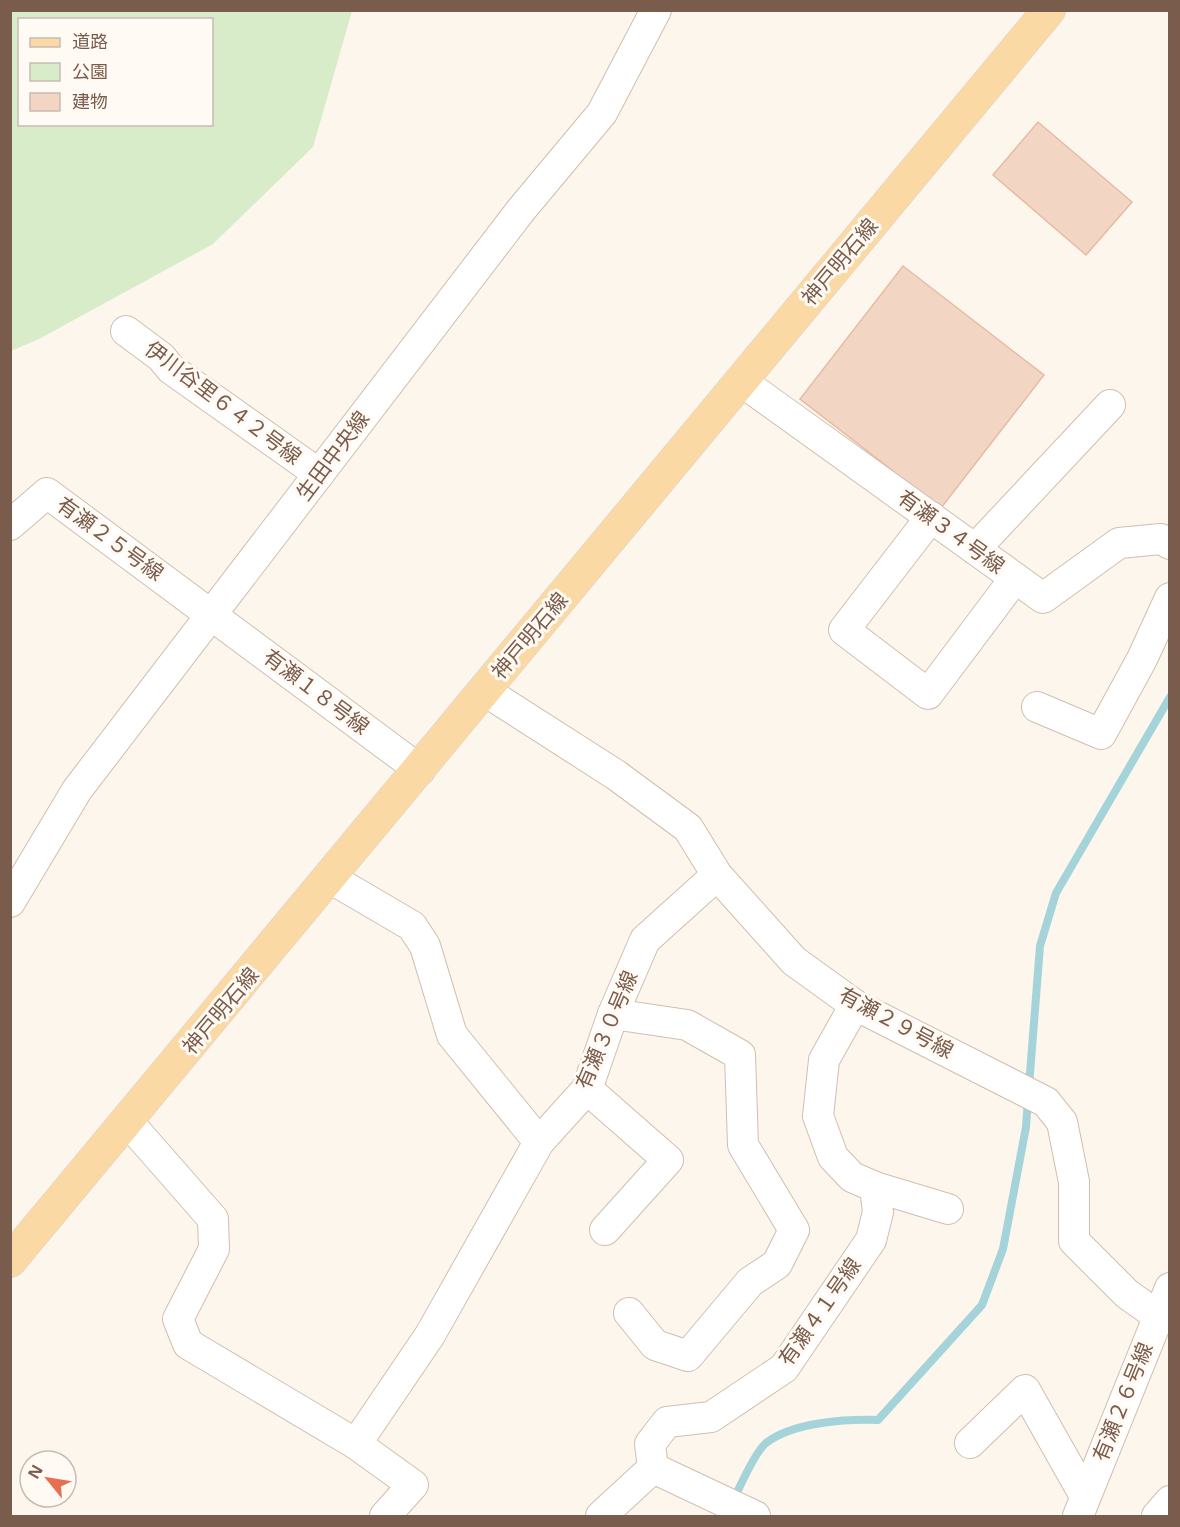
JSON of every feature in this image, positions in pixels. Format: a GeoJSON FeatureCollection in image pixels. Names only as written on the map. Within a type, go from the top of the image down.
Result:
{"type":"FeatureCollection","features":[{"type":"Feature","properties":{"kind":"main road","name":"神戸明石線"},"geometry":{"type":"LineString","coordinates":[[10,1261],[128,1122],[1049,10]]}},
{"type":"Feature","properties":{"kind":"street","name":"生田中央線"},"geometry":{"type":"LineString","coordinates":[[10,902],[77,790],[521,210],[602,113],[656,10]]}},
{"type":"Feature","properties":{"kind":"street","name":"伊川谷里６４２号線"},"geometry":{"type":"LineString","coordinates":[[126,331],[161,357],[171,369],[319,474]]}},
{"type":"Feature","properties":{"kind":"street","name":"有瀬３４号線"},"geometry":{"type":"LineString","coordinates":[[741,381],[1043,598],[1119,543],[1161,539],[1170,544]]}},
{"type":"Feature","properties":{"kind":"street"},"geometry":{"type":"LineString","coordinates":[[975,549],[1110,405]]}},
{"type":"Feature","properties":{"kind":"street","name":"有瀬２５号線"},"geometry":{"type":"LineString","coordinates":[[10,525],[47,492],[212,614]]}},
{"type":"Feature","properties":{"kind":"street"},"geometry":{"type":"LineString","coordinates":[[931,517],[844,630],[928,694],[1015,578]]}},
{"type":"Feature","properties":{"kind":"street"},"geometry":{"type":"LineString","coordinates":[[1037,707],[1101,735],[1142,659],[1170,598]]}},
{"type":"Feature","properties":{"kind":"street","name":"有瀬１８号線"},"geometry":{"type":"LineString","coordinates":[[212,614],[420,770]]}},
{"type":"Feature","properties":{"kind":"street","name":"有瀬２９号線"},"geometry":{"type":"LineString","coordinates":[[485,691],[616,775],[688,828],[717,875],[794,961],[855,1005],[1046,1101],[1062,1122],[1074,1182],[1074,1241],[1127,1294],[1158,1316]]}},
{"type":"Feature","properties":{"kind":"street","name":"有瀬３０号線"},"geometry":{"type":"LineString","coordinates":[[356,1444],[430,1335],[539,1142],[586,1089],[613,1014],[645,940],[717,875]]}},
{"type":"Feature","properties":{"kind":"street"},"geometry":{"type":"LineString","coordinates":[[330,878],[412,926],[424,946],[452,1035],[539,1142]]}},
{"type":"Feature","properties":{"kind":"street"},"geometry":{"type":"LineString","coordinates":[[855,1005],[824,1060],[818,1116],[833,1157],[852,1177],[875,1187],[948,1209]]}},
{"type":"Feature","properties":{"kind":"street"},"geometry":{"type":"LineString","coordinates":[[613,1014],[687,1025],[740,1055],[743,1145],[795,1230],[777,1264],[750,1282],[688,1356],[655,1345],[629,1313]]}},
{"type":"Feature","properties":{"kind":"street"},"geometry":{"type":"LineString","coordinates":[[586,1089],[668,1160],[605,1230]]}},
{"type":"Feature","properties":{"kind":"street"},"geometry":{"type":"LineString","coordinates":[[128,1122],[213,1219],[214,1249],[178,1318],[188,1344],[356,1444],[413,1485],[385,1516]]}},
{"type":"Feature","properties":{"kind":"street","name":"有瀬４１号線"},"geometry":{"type":"LineString","coordinates":[[653,1468],[650,1444],[667,1422],[711,1417],[784,1368],[871,1240],[878,1212],[875,1187]]}},
{"type":"Feature","properties":{"kind":"street","name":"有瀬２６号線"},"geometry":{"type":"LineString","coordinates":[[1082,1506],[1170,1288]]}},
{"type":"Feature","properties":{"kind":"street"},"geometry":{"type":"LineString","coordinates":[[970,1443],[1025,1390],[1082,1506]]}},
{"type":"Feature","properties":{"kind":"street"},"geometry":{"type":"LineString","coordinates":[[601,1516],[653,1468],[711,1504],[751,1515]]}},
{"type":"Feature","properties":{"kind":"street"},"geometry":{"type":"LineString","coordinates":[[1157,1516],[1170,1501]]}},
{"type":"Feature","properties":{"kind":"green space"},"geometry":{"type":"Polygon","coordinates":[[[11,10],[352,10],[313,147],[213,244],[39,339],[11,351],[11,10]]]}},
{"type":"Feature","properties":{"kind":"building"},"geometry":{"type":"Polygon","coordinates":[[[1038,122],[1132,202],[1086,255],[993,175],[1038,122]]]}},
{"type":"Feature","properties":{"kind":"building"},"geometry":{"type":"Polygon","coordinates":[[[903,266],[1044,375],[941,508],[800,399],[903,266]]]}},
{"type":"Feature","properties":{"kind":"waterway"},"geometry":{"type":"LineString","coordinates":[[1029,1086],[1040,946],[1056,893],[1170,697]]}},
{"type":"Feature","properties":{"kind":"waterway"},"geometry":{"type":"LineString","coordinates":[[734,1499],[757,1454],[766,1443],[777,1436],[790,1430],[820,1423],[878,1420],[982,1305],[1003,1249],[1026,1127],[1028,1099]]}}]}
